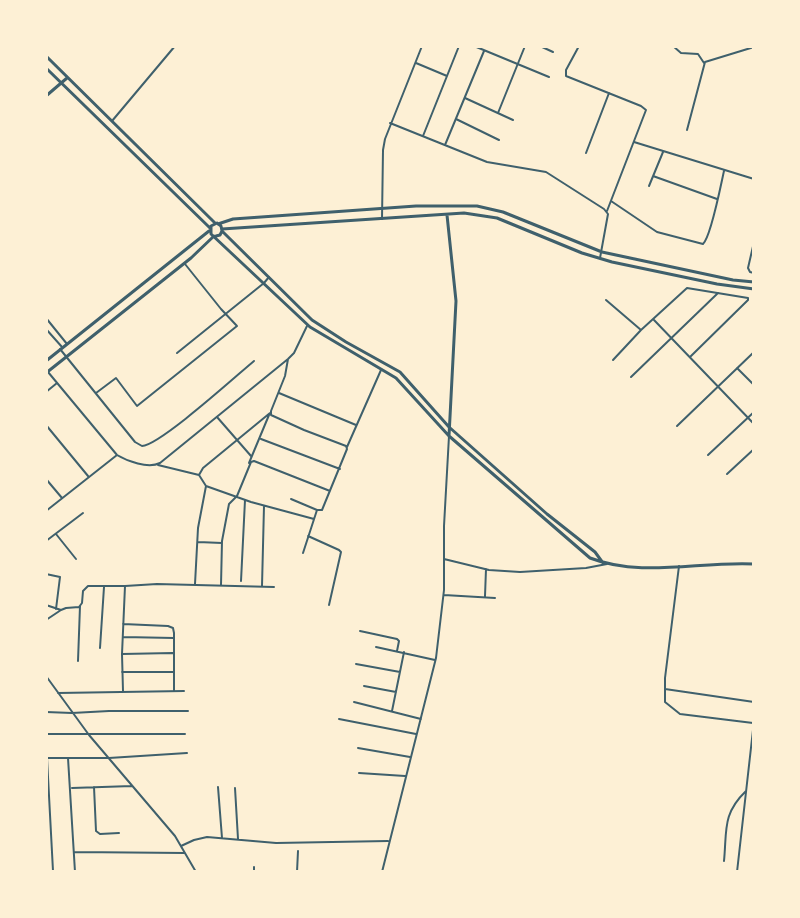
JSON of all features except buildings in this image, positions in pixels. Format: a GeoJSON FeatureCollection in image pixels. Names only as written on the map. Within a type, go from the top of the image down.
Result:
{"type":"FeatureCollection","features":[{"type":"Feature","properties":{"kind":"street"},"geometry":{"type":"LineString","coordinates":[[112,121],[176,46]]}},
{"type":"Feature","properties":{"kind":"street"},"geometry":{"type":"LineString","coordinates":[[382,219],[383,150],[390,123],[422,46]]}},
{"type":"Feature","properties":{"kind":"street"},"geometry":{"type":"LineString","coordinates":[[423,136],[459,46]]}},
{"type":"Feature","properties":{"kind":"street"},"geometry":{"type":"LineString","coordinates":[[474,46],[549,77]]}},
{"type":"Feature","properties":{"kind":"street"},"geometry":{"type":"LineString","coordinates":[[498,113],[525,46]]}},
{"type":"Feature","properties":{"kind":"street"},"geometry":{"type":"LineString","coordinates":[[540,46],[553,52]]}},
{"type":"Feature","properties":{"kind":"street"},"geometry":{"type":"LineString","coordinates":[[579,46],[565,75],[645,108],[607,211],[609,218],[600,259]]}},
{"type":"Feature","properties":{"kind":"street"},"geometry":{"type":"LineString","coordinates":[[673,46],[681,54],[698,54],[704,63]]}},
{"type":"Feature","properties":{"kind":"street"},"geometry":{"type":"LineString","coordinates":[[687,130],[704,63],[707,60],[753,47]]}},
{"type":"Feature","properties":{"kind":"street"},"geometry":{"type":"LineString","coordinates":[[445,146],[484,51]]}},
{"type":"Feature","properties":{"kind":"street"},"geometry":{"type":"LineString","coordinates":[[46,56],[318,324],[400,372],[450,427],[605,563]]}},
{"type":"Feature","properties":{"kind":"street"},"geometry":{"type":"LineString","coordinates":[[415,63],[447,76]]}},
{"type":"Feature","properties":{"kind":"street"},"geometry":{"type":"LineString","coordinates":[[46,68],[307,324],[334,343],[398,380],[449,436],[585,555],[605,563],[631,568],[753,564]]}},
{"type":"Feature","properties":{"kind":"street"},"geometry":{"type":"LineString","coordinates":[[46,96],[67,78]]}},
{"type":"Feature","properties":{"kind":"street"},"geometry":{"type":"LineString","coordinates":[[586,153],[609,93]]}},
{"type":"Feature","properties":{"kind":"street"},"geometry":{"type":"LineString","coordinates":[[465,98],[513,120]]}},
{"type":"Feature","properties":{"kind":"street"},"geometry":{"type":"LineString","coordinates":[[456,119],[499,140]]}},
{"type":"Feature","properties":{"kind":"street"},"geometry":{"type":"LineString","coordinates":[[390,123],[487,162],[546,172],[607,211]]}},
{"type":"Feature","properties":{"kind":"street"},"geometry":{"type":"LineString","coordinates":[[634,142],[753,178]]}},
{"type":"Feature","properties":{"kind":"street"},"geometry":{"type":"LineString","coordinates":[[649,186],[663,152]]}},
{"type":"Feature","properties":{"kind":"street"},"geometry":{"type":"LineString","coordinates":[[611,201],[657,232],[703,244],[707,240],[724,171]]}},
{"type":"Feature","properties":{"kind":"street"},"geometry":{"type":"LineString","coordinates":[[653,176],[717,199]]}},
{"type":"Feature","properties":{"kind":"street"},"geometry":{"type":"LineString","coordinates":[[381,872],[435,660],[444,595],[456,301],[446,206]]}},
{"type":"Feature","properties":{"kind":"street"},"geometry":{"type":"LineString","coordinates":[[46,361],[217,223],[233,219],[382,209],[477,206],[503,212],[602,252],[733,280],[753,282]]}},
{"type":"Feature","properties":{"kind":"street"},"geometry":{"type":"LineString","coordinates":[[222,230],[464,213],[496,218],[600,259],[717,284],[753,289]]}},
{"type":"Feature","properties":{"kind":"street"},"geometry":{"type":"LineString","coordinates":[[222,230],[220,235],[215,236],[47,373],[117,455],[149,465],[199,475],[206,486],[264,506],[314,519]]}},
{"type":"Feature","properties":{"kind":"street"},"geometry":{"type":"LineString","coordinates":[[753,242],[748,268],[753,273]]}},
{"type":"Feature","properties":{"kind":"street"},"geometry":{"type":"LineString","coordinates":[[96,393],[116,378],[137,406],[237,326],[184,263]]}},
{"type":"Feature","properties":{"kind":"street"},"geometry":{"type":"LineString","coordinates":[[177,353],[264,283],[268,277]]}},
{"type":"Feature","properties":{"kind":"street"},"geometry":{"type":"LineString","coordinates":[[613,360],[641,330],[687,288],[747,297],[749,300],[690,357]]}},
{"type":"Feature","properties":{"kind":"street"},"geometry":{"type":"LineString","coordinates":[[631,377],[718,293]]}},
{"type":"Feature","properties":{"kind":"street"},"geometry":{"type":"LineString","coordinates":[[606,300],[641,330]]}},
{"type":"Feature","properties":{"kind":"street"},"geometry":{"type":"LineString","coordinates":[[46,318],[67,344]]}},
{"type":"Feature","properties":{"kind":"street"},"geometry":{"type":"LineString","coordinates":[[653,320],[753,424]]}},
{"type":"Feature","properties":{"kind":"street"},"geometry":{"type":"LineString","coordinates":[[156,465],[288,359],[294,353],[307,324]]}},
{"type":"Feature","properties":{"kind":"street"},"geometry":{"type":"LineString","coordinates":[[46,329],[135,442],[146,447],[192,413],[254,361]]}},
{"type":"Feature","properties":{"kind":"street"},"geometry":{"type":"LineString","coordinates":[[677,426],[753,352]]}},
{"type":"Feature","properties":{"kind":"street"},"geometry":{"type":"LineString","coordinates":[[221,585],[222,543],[229,504],[237,496],[279,393],[288,359]]}},
{"type":"Feature","properties":{"kind":"street"},"geometry":{"type":"LineString","coordinates":[[737,368],[753,383]]}},
{"type":"Feature","properties":{"kind":"street"},"geometry":{"type":"LineString","coordinates":[[291,499],[317,510],[324,509],[347,447],[381,370]]}},
{"type":"Feature","properties":{"kind":"street"},"geometry":{"type":"LineString","coordinates":[[46,392],[57,383]]}},
{"type":"Feature","properties":{"kind":"street"},"geometry":{"type":"LineString","coordinates":[[279,393],[357,425]]}},
{"type":"Feature","properties":{"kind":"street"},"geometry":{"type":"LineString","coordinates":[[708,455],[753,412]]}},
{"type":"Feature","properties":{"kind":"street"},"geometry":{"type":"LineString","coordinates":[[199,475],[203,468],[270,413]]}},
{"type":"Feature","properties":{"kind":"street"},"geometry":{"type":"LineString","coordinates":[[270,413],[287,423],[347,447]]}},
{"type":"Feature","properties":{"kind":"street"},"geometry":{"type":"LineString","coordinates":[[217,417],[252,456]]}},
{"type":"Feature","properties":{"kind":"street"},"geometry":{"type":"LineString","coordinates":[[46,425],[89,476]]}},
{"type":"Feature","properties":{"kind":"street"},"geometry":{"type":"LineString","coordinates":[[261,439],[340,469]]}},
{"type":"Feature","properties":{"kind":"street"},"geometry":{"type":"LineString","coordinates":[[727,474],[753,449]]}},
{"type":"Feature","properties":{"kind":"street"},"geometry":{"type":"LineString","coordinates":[[46,511],[117,455]]}},
{"type":"Feature","properties":{"kind":"street"},"geometry":{"type":"LineString","coordinates":[[249,464],[255,461],[331,491]]}},
{"type":"Feature","properties":{"kind":"street"},"geometry":{"type":"LineString","coordinates":[[46,479],[62,498]]}},
{"type":"Feature","properties":{"kind":"street"},"geometry":{"type":"LineString","coordinates":[[195,584],[201,504],[206,486]]}},
{"type":"Feature","properties":{"kind":"street"},"geometry":{"type":"LineString","coordinates":[[241,581],[245,500]]}},
{"type":"Feature","properties":{"kind":"street"},"geometry":{"type":"LineString","coordinates":[[262,586],[264,506]]}},
{"type":"Feature","properties":{"kind":"street"},"geometry":{"type":"LineString","coordinates":[[303,553],[317,510]]}},
{"type":"Feature","properties":{"kind":"street"},"geometry":{"type":"LineString","coordinates":[[46,542],[83,513]]}},
{"type":"Feature","properties":{"kind":"street"},"geometry":{"type":"LineString","coordinates":[[56,534],[76,560]]}},
{"type":"Feature","properties":{"kind":"street"},"geometry":{"type":"LineString","coordinates":[[308,536],[341,552],[328,605]]}},
{"type":"Feature","properties":{"kind":"street"},"geometry":{"type":"LineString","coordinates":[[197,542],[222,543]]}},
{"type":"Feature","properties":{"kind":"street"},"geometry":{"type":"LineString","coordinates":[[444,559],[486,569],[525,572],[586,568],[605,563]]}},
{"type":"Feature","properties":{"kind":"street"},"geometry":{"type":"LineString","coordinates":[[679,566],[665,702],[677,713],[753,722],[737,872]]}},
{"type":"Feature","properties":{"kind":"street"},"geometry":{"type":"LineString","coordinates":[[485,597],[486,569]]}},
{"type":"Feature","properties":{"kind":"street"},"geometry":{"type":"LineString","coordinates":[[46,574],[60,577],[56,609]]}},
{"type":"Feature","properties":{"kind":"street"},"geometry":{"type":"LineString","coordinates":[[78,661],[80,606],[85,587],[195,584],[274,587]]}},
{"type":"Feature","properties":{"kind":"street"},"geometry":{"type":"LineString","coordinates":[[123,691],[125,586]]}},
{"type":"Feature","properties":{"kind":"street"},"geometry":{"type":"LineString","coordinates":[[100,648],[104,587]]}},
{"type":"Feature","properties":{"kind":"street"},"geometry":{"type":"LineString","coordinates":[[444,595],[495,598]]}},
{"type":"Feature","properties":{"kind":"street"},"geometry":{"type":"LineString","coordinates":[[46,605],[61,610]]}},
{"type":"Feature","properties":{"kind":"street"},"geometry":{"type":"LineString","coordinates":[[46,620],[61,610],[80,606]]}},
{"type":"Feature","properties":{"kind":"street"},"geometry":{"type":"LineString","coordinates":[[123,624],[171,626],[174,633],[172,653],[174,691]]}},
{"type":"Feature","properties":{"kind":"street"},"geometry":{"type":"LineString","coordinates":[[360,632],[397,639],[399,641],[397,651]]}},
{"type":"Feature","properties":{"kind":"street"},"geometry":{"type":"LineString","coordinates":[[123,637],[174,638]]}},
{"type":"Feature","properties":{"kind":"street"},"geometry":{"type":"LineString","coordinates":[[376,647],[435,660]]}},
{"type":"Feature","properties":{"kind":"street"},"geometry":{"type":"LineString","coordinates":[[392,711],[404,652]]}},
{"type":"Feature","properties":{"kind":"street"},"geometry":{"type":"LineString","coordinates":[[122,654],[172,653]]}},
{"type":"Feature","properties":{"kind":"street"},"geometry":{"type":"LineString","coordinates":[[356,664],[400,672]]}},
{"type":"Feature","properties":{"kind":"street"},"geometry":{"type":"LineString","coordinates":[[122,672],[173,672]]}},
{"type":"Feature","properties":{"kind":"street"},"geometry":{"type":"LineString","coordinates":[[46,676],[89,735],[181,846],[196,872]]}},
{"type":"Feature","properties":{"kind":"street"},"geometry":{"type":"LineString","coordinates":[[364,686],[396,692]]}},
{"type":"Feature","properties":{"kind":"street"},"geometry":{"type":"LineString","coordinates":[[665,689],[753,702]]}},
{"type":"Feature","properties":{"kind":"street"},"geometry":{"type":"LineString","coordinates":[[58,693],[184,691]]}},
{"type":"Feature","properties":{"kind":"street"},"geometry":{"type":"LineString","coordinates":[[354,702],[421,719]]}},
{"type":"Feature","properties":{"kind":"street"},"geometry":{"type":"LineString","coordinates":[[46,712],[188,711]]}},
{"type":"Feature","properties":{"kind":"street"},"geometry":{"type":"LineString","coordinates":[[339,719],[416,734]]}},
{"type":"Feature","properties":{"kind":"street"},"geometry":{"type":"LineString","coordinates":[[46,734],[185,734]]}},
{"type":"Feature","properties":{"kind":"street"},"geometry":{"type":"LineString","coordinates":[[358,748],[410,757]]}},
{"type":"Feature","properties":{"kind":"street"},"geometry":{"type":"LineString","coordinates":[[53,871],[47,758],[109,758],[187,753]]}},
{"type":"Feature","properties":{"kind":"street"},"geometry":{"type":"LineString","coordinates":[[68,758],[75,872]]}},
{"type":"Feature","properties":{"kind":"street"},"geometry":{"type":"LineString","coordinates":[[359,773],[405,776]]}},
{"type":"Feature","properties":{"kind":"street"},"geometry":{"type":"LineString","coordinates":[[70,788],[132,786]]}},
{"type":"Feature","properties":{"kind":"street"},"geometry":{"type":"LineString","coordinates":[[94,787],[96,831],[100,834],[119,833]]}},
{"type":"Feature","properties":{"kind":"street"},"geometry":{"type":"LineString","coordinates":[[218,788],[222,838]]}},
{"type":"Feature","properties":{"kind":"street"},"geometry":{"type":"LineString","coordinates":[[235,788],[238,840]]}},
{"type":"Feature","properties":{"kind":"street"},"geometry":{"type":"LineString","coordinates":[[724,861],[728,814],[746,791]]}},
{"type":"Feature","properties":{"kind":"street"},"geometry":{"type":"LineString","coordinates":[[46,828],[51,828]]}},
{"type":"Feature","properties":{"kind":"street"},"geometry":{"type":"LineString","coordinates":[[181,846],[201,837],[276,843],[388,841]]}},
{"type":"Feature","properties":{"kind":"street"},"geometry":{"type":"LineString","coordinates":[[297,872],[298,851]]}},
{"type":"Feature","properties":{"kind":"street"},"geometry":{"type":"LineString","coordinates":[[74,852],[185,853]]}}]}
